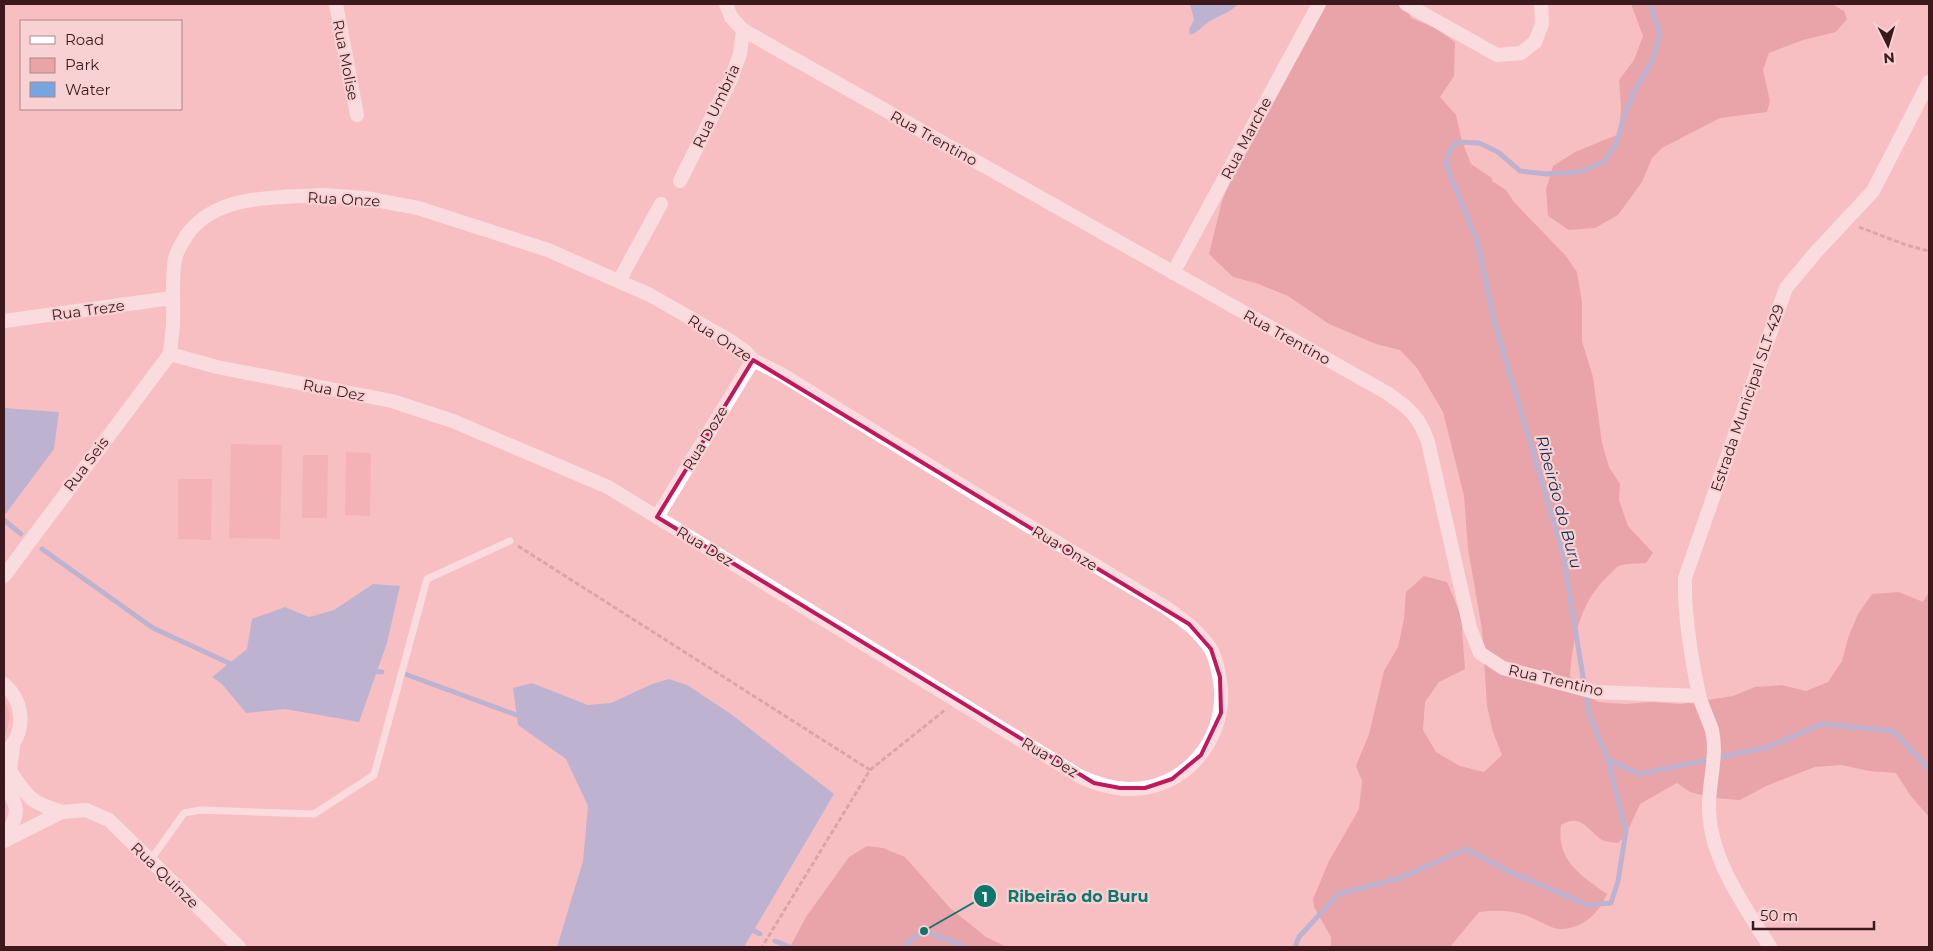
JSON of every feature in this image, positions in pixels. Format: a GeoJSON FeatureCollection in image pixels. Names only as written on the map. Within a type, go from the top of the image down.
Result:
{"type":"FeatureCollection","features":[{"type":"Feature","properties":{"kind":"street","name":"Rua Molise"},"geometry":{"type":"LineString","coordinates":[[336,4],[357,115]]}},
{"type":"Feature","properties":{"kind":"street"},"geometry":{"type":"LineString","coordinates":[[726,4],[731,18],[743,30]]}},
{"type":"Feature","properties":{"kind":"street","name":"Rua Marche"},"geometry":{"type":"LineString","coordinates":[[1173,273],[1319,4]]}},
{"type":"Feature","properties":{"kind":"street"},"geometry":{"type":"LineString","coordinates":[[1406,4],[1497,55],[1521,52],[1535,42],[1542,24],[1541,4]]}},
{"type":"Feature","properties":{"kind":"street","name":"Rua Umbria"},"geometry":{"type":"LineString","coordinates":[[680,180],[731,79],[740,54],[743,30]]}},
{"type":"Feature","properties":{"kind":"street","name":"Rua Trentino"},"geometry":{"type":"LineString","coordinates":[[743,30],[1387,393],[1409,408],[1422,424],[1428,442],[1470,628],[1480,653],[1503,668],[1594,692],[1699,696]]}},
{"type":"Feature","properties":{"kind":"street","name":"Estrada Municipal SLT-429"},"geometry":{"type":"LineString","coordinates":[[1770,947],[1728,877],[1712,836],[1709,809],[1713,759],[1712,732],[1699,696],[1684,607],[1685,578],[1786,288],[1844,221],[1873,191],[1929,82]]}},
{"type":"Feature","properties":{"kind":"street","name":"Rua Onze"},"geometry":{"type":"LineString","coordinates":[[170,354],[175,258],[179,247],[193,228],[203,218],[223,207],[248,201],[324,196],[365,198],[418,208],[548,250],[650,295],[729,340],[746,352],[753,360],[781,374],[987,501],[1165,607],[1189,624],[1211,649],[1220,677],[1221,713],[1208,745],[1201,755]]}},
{"type":"Feature","properties":{"kind":"street"},"geometry":{"type":"LineString","coordinates":[[619,281],[661,204]]}},
{"type":"Feature","properties":{"kind":"street","name":"Rua Treze"},"geometry":{"type":"LineString","coordinates":[[4,321],[172,298]]}},
{"type":"Feature","properties":{"kind":"street","name":"Rua Dez"},"geometry":{"type":"LineString","coordinates":[[170,354],[217,367],[392,401],[452,421],[608,487],[1082,777],[1106,787],[1130,789],[1157,785],[1184,770],[1201,755]]}},
{"type":"Feature","properties":{"kind":"street","name":"Rua Seis"},"geometry":{"type":"LineString","coordinates":[[4,576],[170,354]]}},
{"type":"Feature","properties":{"kind":"street","name":"Rua Doze"},"geometry":{"type":"LineString","coordinates":[[657,517],[753,360]]}},
{"type":"Feature","properties":{"kind":"street"},"geometry":{"type":"LineString","coordinates":[[4,684],[18,701],[21,716],[20,732],[8,750],[10,771],[30,799],[41,806],[62,812]]}},
{"type":"Feature","properties":{"kind":"street"},"geometry":{"type":"LineString","coordinates":[[4,784],[16,803],[17,808],[16,817],[5,840]]}},
{"type":"Feature","properties":{"kind":"street","name":"Rua Quinze"},"geometry":{"type":"LineString","coordinates":[[62,812],[86,810],[109,820],[239,947]]}},
{"type":"Feature","properties":{"kind":"street"},"geometry":{"type":"LineString","coordinates":[[5,840],[62,812]]}},
{"type":"Feature","properties":{"kind":"lane"},"geometry":{"type":"LineString","coordinates":[[150,861],[184,813],[200,810],[314,814],[374,775],[426,579],[510,541]]}},
{"type":"Feature","properties":{"kind":"path"},"geometry":{"type":"LineString","coordinates":[[1844,221],[1906,245],[1929,250]]}},
{"type":"Feature","properties":{"kind":"path"},"geometry":{"type":"LineString","coordinates":[[510,541],[870,770]]}},
{"type":"Feature","properties":{"kind":"path"},"geometry":{"type":"LineString","coordinates":[[762,947],[870,770],[957,700]]}},
{"type":"Feature","properties":{"kind":"highlighted area"},"geometry":{"type":"Polygon","coordinates":[[[753,360],[1189,624],[1211,649],[1220,677],[1221,713],[1201,755],[1172,779],[1145,788],[1120,788],[1094,783],[657,517],[753,360]]]}},
{"type":"Feature","properties":{"kind":"green space"},"geometry":{"type":"Polygon","coordinates":[[[231,444],[282,445],[280,539],[229,538],[231,444]]]}},
{"type":"Feature","properties":{"kind":"green space"},"geometry":{"type":"Polygon","coordinates":[[[346,452],[371,453],[370,516],[345,515],[346,452]]]}},
{"type":"Feature","properties":{"kind":"green space"},"geometry":{"type":"Polygon","coordinates":[[[303,455],[328,455],[327,518],[302,518],[303,455]]]}},
{"type":"Feature","properties":{"kind":"green space"},"geometry":{"type":"Polygon","coordinates":[[[178,479],[212,479],[211,540],[178,539],[178,479]]]}},
{"type":"Feature","properties":{"kind":"green space"},"geometry":{"type":"Polygon","coordinates":[[[4,700],[7,704],[9,718],[8,728],[4,737],[4,700]]]}},
{"type":"Feature","properties":{"kind":"shaded area"},"geometry":{"type":"Polygon","coordinates":[[[1320,4],[1405,4],[1411,18],[1435,28],[1455,42],[1454,76],[1440,97],[1456,115],[1462,141],[1471,164],[1506,190],[1514,202],[1565,255],[1577,272],[1582,302],[1582,341],[1593,377],[1602,443],[1609,467],[1620,484],[1619,500],[1628,526],[1653,553],[1646,563],[1625,564],[1618,567],[1590,598],[1579,623],[1573,650],[1570,677],[1581,685],[1578,688],[1598,702],[1625,704],[1652,702],[1680,704],[1733,696],[1755,687],[1782,685],[1806,691],[1828,682],[1842,661],[1848,638],[1858,614],[1872,594],[1899,592],[1923,602],[1929,592],[1929,817],[1910,795],[1896,773],[1869,771],[1842,765],[1815,767],[1766,786],[1740,800],[1713,798],[1690,792],[1677,783],[1640,804],[1626,835],[1618,843],[1602,840],[1579,822],[1568,822],[1561,825],[1560,838],[1562,848],[1572,866],[1607,894],[1595,914],[1577,926],[1557,929],[1519,913],[1485,911],[1479,912],[1450,947],[1331,947],[1331,937],[1314,907],[1313,899],[1329,861],[1359,809],[1362,781],[1356,766],[1369,734],[1384,671],[1398,647],[1404,619],[1406,592],[1424,576],[1447,582],[1461,615],[1465,669],[1439,682],[1425,702],[1423,730],[1436,752],[1460,766],[1484,772],[1502,755],[1493,732],[1487,706],[1482,629],[1468,549],[1464,496],[1443,412],[1417,368],[1400,350],[1376,344],[1329,324],[1288,296],[1256,283],[1233,277],[1209,254],[1222,201],[1261,107],[1320,4]]]}},
{"type":"Feature","properties":{"kind":"shaded area"},"geometry":{"type":"Polygon","coordinates":[[[1631,4],[1832,4],[1844,11],[1847,19],[1836,32],[1803,40],[1769,53],[1763,70],[1770,101],[1767,112],[1720,118],[1662,148],[1652,158],[1642,182],[1618,215],[1595,228],[1569,230],[1548,216],[1546,189],[1553,166],[1575,152],[1619,134],[1621,107],[1619,80],[1634,60],[1643,36],[1631,4]]]}},
{"type":"Feature","properties":{"kind":"shaded area"},"geometry":{"type":"Polygon","coordinates":[[[867,846],[883,848],[905,857],[950,908],[986,937],[1007,947],[790,947],[806,917],[849,857],[867,846]]]}},
{"type":"Feature","properties":{"kind":"water"},"geometry":{"type":"Polygon","coordinates":[[[1190,4],[1238,4],[1232,10],[1210,21],[1190,35],[1189,29],[1194,20],[1190,4]]]}},
{"type":"Feature","properties":{"kind":"water"},"geometry":{"type":"Polygon","coordinates":[[[4,408],[59,412],[54,449],[4,516],[4,408]]]}},
{"type":"Feature","properties":{"kind":"water"},"geometry":{"type":"Polygon","coordinates":[[[373,584],[400,586],[387,643],[359,722],[285,709],[246,713],[222,684],[212,677],[247,649],[252,619],[285,607],[309,617],[334,610],[373,584]]]}},
{"type":"Feature","properties":{"kind":"water"},"geometry":{"type":"Polygon","coordinates":[[[669,679],[687,685],[731,714],[834,794],[744,947],[557,947],[583,861],[588,806],[566,759],[518,725],[513,688],[532,683],[588,705],[611,703],[652,684],[669,679]]]}},
{"type":"Feature","properties":{"kind":"waterway","name":"Ribeirão do Buru"},"geometry":{"type":"LineString","coordinates":[[1295,947],[1299,937],[1338,894],[1400,878],[1466,849],[1510,872],[1588,905],[1611,903],[1618,881],[1626,831],[1608,760],[1589,714],[1563,553],[1495,324],[1477,241],[1446,165],[1449,151],[1457,142],[1479,143],[1498,152],[1520,171],[1546,174],[1579,172],[1604,162],[1617,142],[1624,116],[1634,91],[1652,62],[1660,33],[1650,4]]}},
{"type":"Feature","properties":{"kind":"waterway"},"geometry":{"type":"LineString","coordinates":[[4,520],[21,534]]}},
{"type":"Feature","properties":{"kind":"waterway"},"geometry":{"type":"LineString","coordinates":[[42,549],[153,628],[231,664],[235,664]]}},
{"type":"Feature","properties":{"kind":"waterway"},"geometry":{"type":"LineString","coordinates":[[371,671],[382,672]]}},
{"type":"Feature","properties":{"kind":"waterway"},"geometry":{"type":"LineString","coordinates":[[405,674],[522,717]]}},
{"type":"Feature","properties":{"kind":"waterway"},"geometry":{"type":"LineString","coordinates":[[1608,760],[1640,774],[1768,747],[1822,724],[1893,731],[1929,769]]}},
{"type":"Feature","properties":{"kind":"waterway"},"geometry":{"type":"LineString","coordinates":[[749,928],[760,934]]}},
{"type":"Feature","properties":{"kind":"waterway","name":"Ribeirão do Buru"},"geometry":{"type":"LineString","coordinates":[[908,947],[906,943],[924,931],[964,947]]}},
{"type":"Feature","properties":{"kind":"waterway"},"geometry":{"type":"LineString","coordinates":[[775,941],[790,947]]}},
{"type":"Feature","properties":{"kind":"place","name":"Ribeirão do Buru"},"geometry":{"type":"Point","coordinates":[924,931]}}]}
